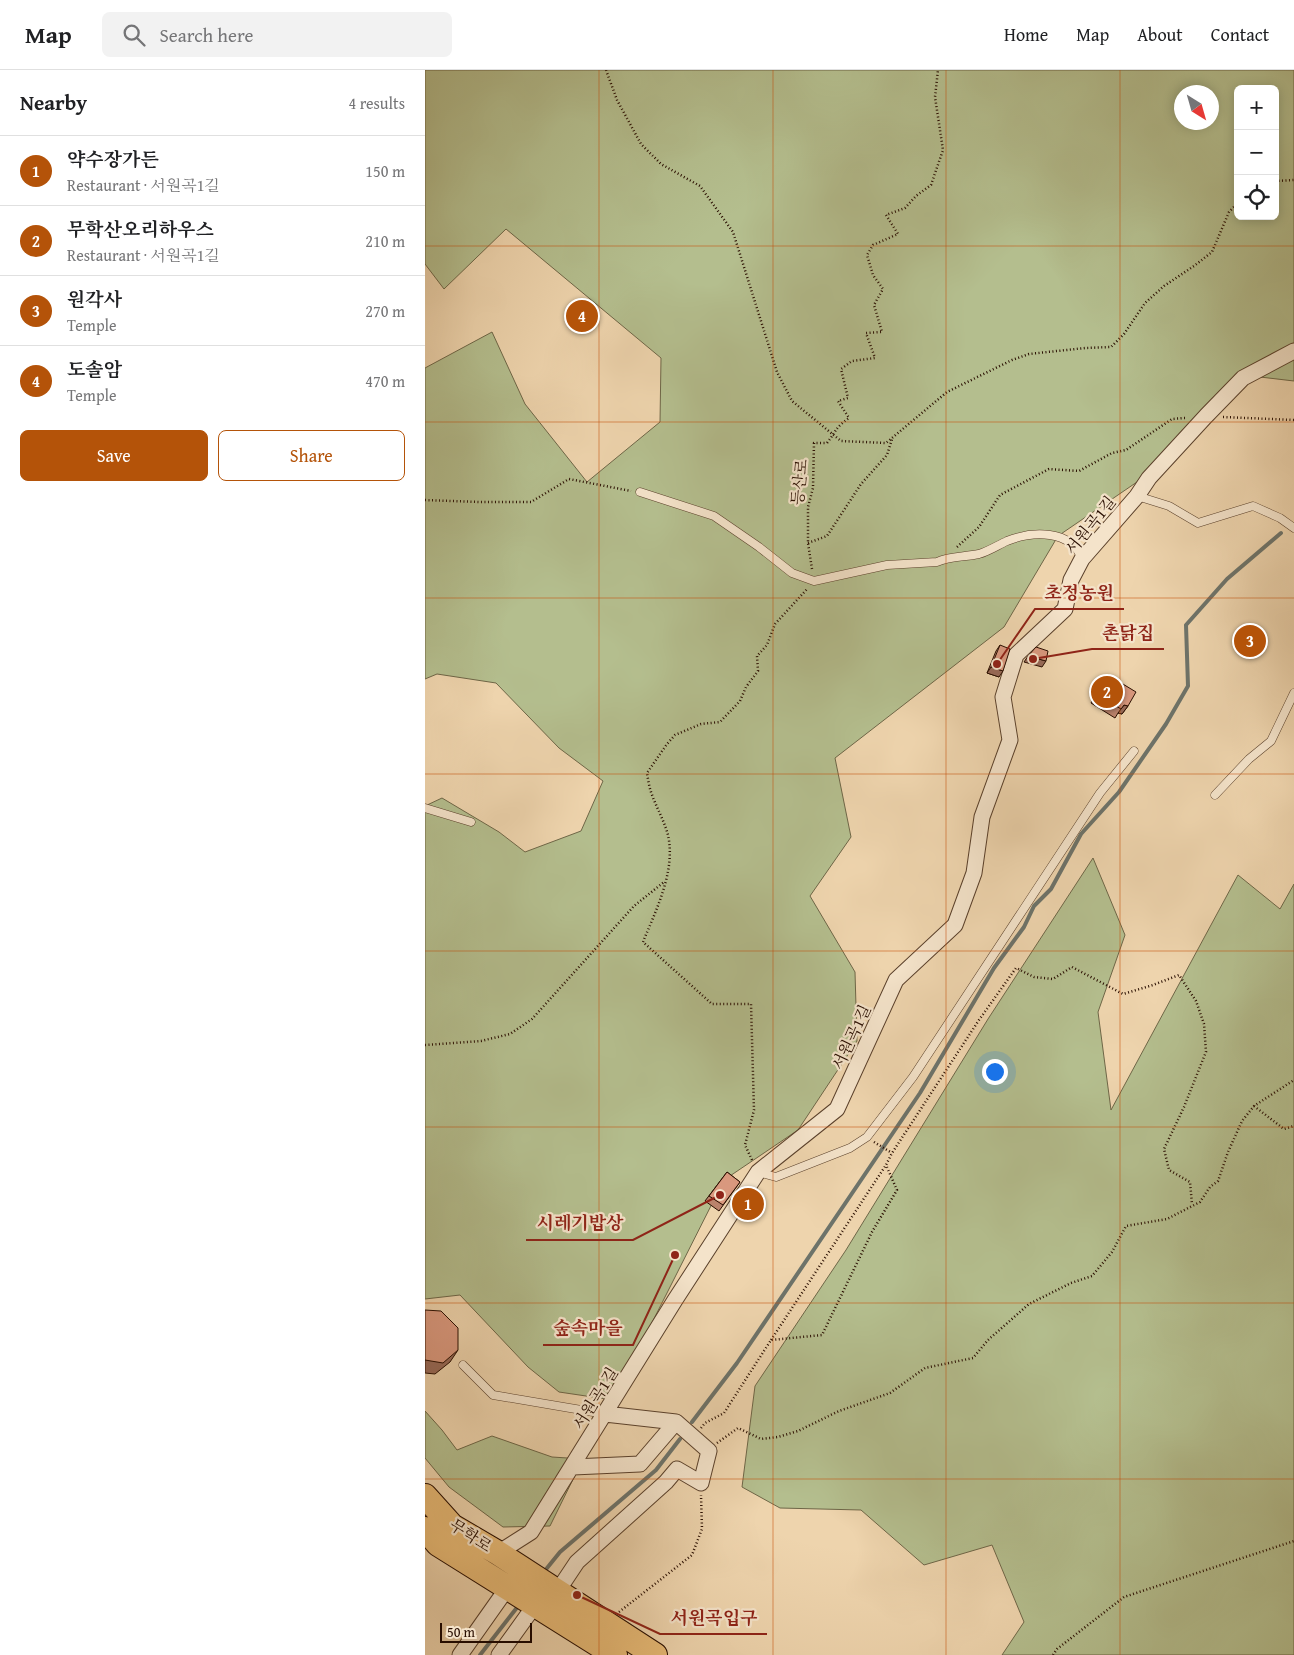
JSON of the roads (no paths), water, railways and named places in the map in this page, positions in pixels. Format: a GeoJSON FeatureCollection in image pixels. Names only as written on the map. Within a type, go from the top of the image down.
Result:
{"type":"FeatureCollection","features":[{"type":"Feature","properties":{"kind":"main road","name":"무학로"},"geometry":{"type":"LineString","coordinates":[[425,1496],[452,1526],[522,1568],[557,1592]]}},
{"type":"Feature","properties":{"kind":"main road","name":"무학로"},"geometry":{"type":"LineString","coordinates":[[425,1529],[438,1544],[535,1605]]}},
{"type":"Feature","properties":{"kind":"main road"},"geometry":{"type":"LineString","coordinates":[[557,1592],[617,1644]]}},
{"type":"Feature","properties":{"kind":"main road"},"geometry":{"type":"LineString","coordinates":[[535,1605],[617,1644],[655,1655]]}},
{"type":"Feature","properties":{"kind":"street","name":"서원곡1길"},"geometry":{"type":"LineString","coordinates":[[498,1553],[531,1532],[757,1172],[837,1109],[896,980],[955,925],[974,873],[982,817],[1010,740],[1003,697],[1016,655],[1065,609],[1071,580],[1082,559],[1137,496],[1149,478],[1243,378],[1294,351]]}},
{"type":"Feature","properties":{"kind":"street"},"geometry":{"type":"LineString","coordinates":[[499,1655],[535,1605],[557,1592],[577,1562],[667,1482],[677,1468],[701,1484],[709,1451],[676,1422],[605,1414]]}},
{"type":"Feature","properties":{"kind":"street"},"geometry":{"type":"LineString","coordinates":[[573,1466],[640,1464],[676,1422]]}},
{"type":"Feature","properties":{"kind":"street"},"geometry":{"type":"LineString","coordinates":[[460,1655],[508,1587]]}},
{"type":"Feature","properties":{"kind":"lane"},"geometry":{"type":"LineString","coordinates":[[640,492],[714,516],[759,547],[792,573],[813,581],[887,565],[937,562],[944,558],[956,558],[981,553],[1009,540],[1039,533],[1063,538],[1079,551],[1082,559]]}},
{"type":"Feature","properties":{"kind":"lane","name":"서원곡1길"},"geometry":{"type":"LineString","coordinates":[[1137,496],[1169,506],[1198,523],[1253,506],[1280,518],[1294,528]]}},
{"type":"Feature","properties":{"kind":"lane"},"geometry":{"type":"LineString","coordinates":[[1215,795],[1249,759],[1271,741],[1294,693]]}},
{"type":"Feature","properties":{"kind":"lane"},"geometry":{"type":"LineString","coordinates":[[757,1172],[776,1177],[850,1148],[867,1137],[913,1077],[1100,793],[1134,751]]}},
{"type":"Feature","properties":{"kind":"lane"},"geometry":{"type":"LineString","coordinates":[[425,808],[471,822]]}},
{"type":"Feature","properties":{"kind":"lane"},"geometry":{"type":"LineString","coordinates":[[463,1365],[493,1395],[605,1414]]}},
{"type":"Feature","properties":{"kind":"waterway"},"geometry":{"type":"LineString","coordinates":[[692,1422],[737,1363],[920,1093],[994,968],[1024,927],[1034,906],[1051,889],[1081,834],[1119,792],[1166,724],[1188,686],[1186,625],[1227,579],[1281,533]]}},
{"type":"Feature","properties":{"kind":"waterway"},"geometry":{"type":"LineString","coordinates":[[543,1573],[560,1552],[656,1470],[680,1439]]}},
{"type":"Feature","properties":{"kind":"waterway"},"geometry":{"type":"LineString","coordinates":[[480,1655],[519,1605]]}},
{"type":"Feature","properties":{"kind":"place","name":"도솔암"},"geometry":{"type":"Point","coordinates":[582,316]}},
{"type":"Feature","properties":{"kind":"place","name":"원각사"},"geometry":{"type":"Point","coordinates":[1250,641]}},
{"type":"Feature","properties":{"kind":"place","name":"촌닭집"},"geometry":{"type":"Point","coordinates":[1033,659]}},
{"type":"Feature","properties":{"kind":"place","name":"초정농원"},"geometry":{"type":"Point","coordinates":[997,664]}},
{"type":"Feature","properties":{"kind":"place","name":"무학산오리하우스"},"geometry":{"type":"Point","coordinates":[1107,692]}},
{"type":"Feature","properties":{"kind":"place","name":"시레기밥상"},"geometry":{"type":"Point","coordinates":[720,1195]}},
{"type":"Feature","properties":{"kind":"place","name":"약수장가든"},"geometry":{"type":"Point","coordinates":[748,1204]}},
{"type":"Feature","properties":{"kind":"place","name":"숲속마을"},"geometry":{"type":"Point","coordinates":[675,1255]}},
{"type":"Feature","properties":{"kind":"place","name":"서원곡입구"},"geometry":{"type":"Point","coordinates":[577,1595]}}]}
